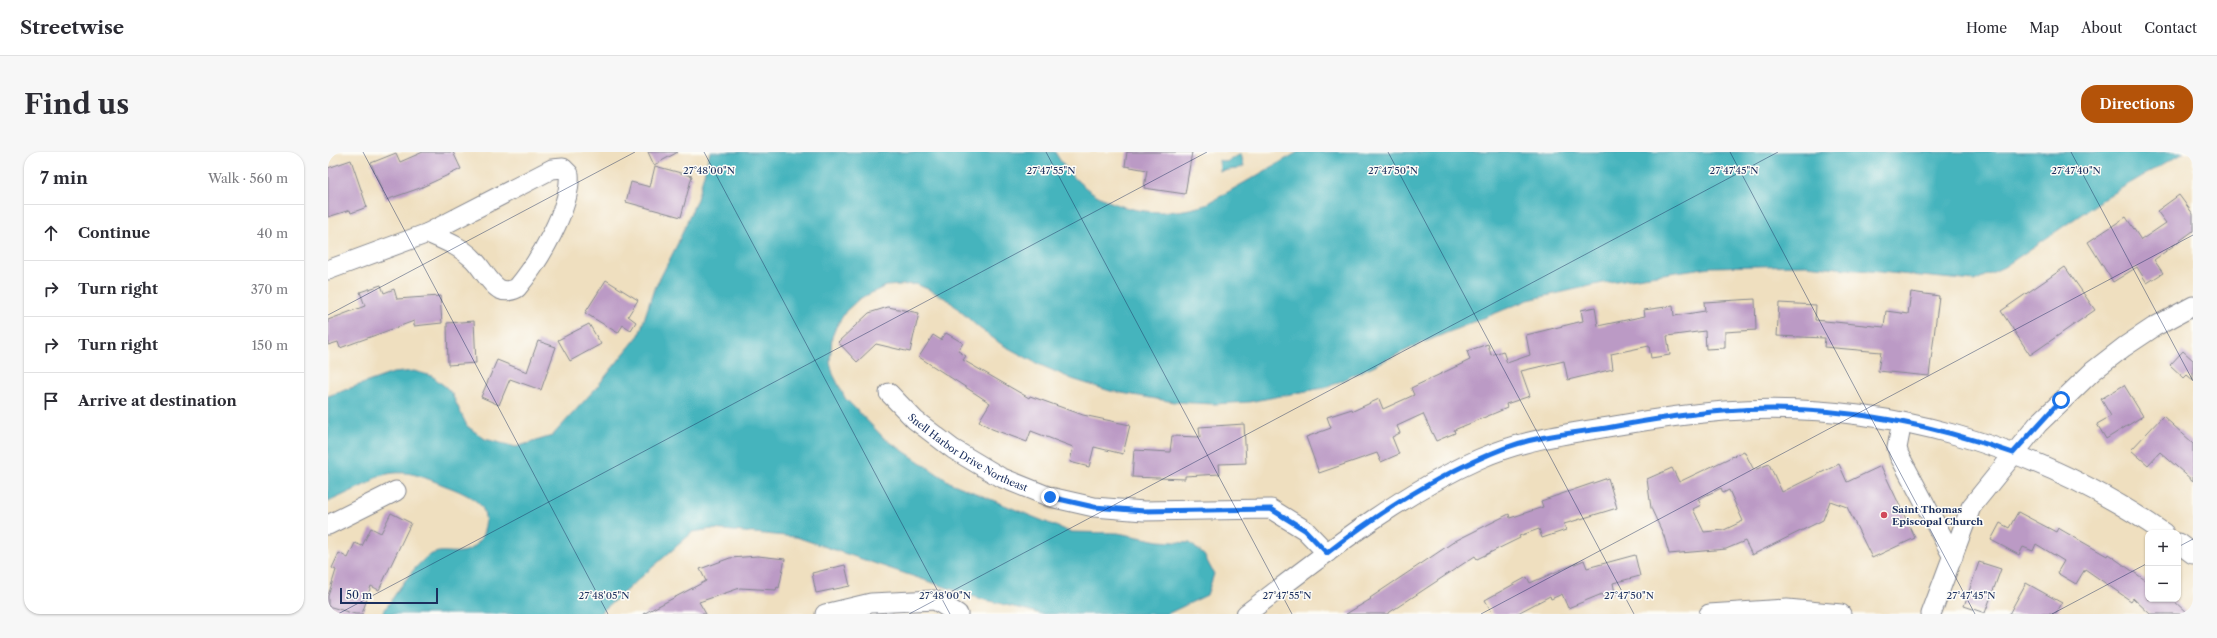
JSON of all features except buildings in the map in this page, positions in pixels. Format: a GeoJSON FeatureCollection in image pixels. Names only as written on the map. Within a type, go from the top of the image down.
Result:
{"type":"FeatureCollection","features":[{"type":"Feature","properties":{"kind":"street"},"geometry":{"type":"LineString","coordinates":[[328,270],[428,233],[552,169],[562,168],[570,174],[570,190],[558,223],[521,283],[512,290],[500,290],[494,285],[471,257],[459,248],[428,233]]}},
{"type":"Feature","properties":{"kind":"street"},"geometry":{"type":"LineString","coordinates":[[1931,614],[1971,507],[2013,453],[2038,424],[2093,371],[2154,327],[2193,306]]}},
{"type":"Feature","properties":{"kind":"street","name":"Snell Harbor Drive Northeast"},"geometry":{"type":"LineString","coordinates":[[888,393],[915,420],[953,449],[1000,477],[1050,497],[1094,507],[1144,511],[1271,509],[1305,530],[1327,553]]}},
{"type":"Feature","properties":{"kind":"street"},"geometry":{"type":"LineString","coordinates":[[1246,614],[1363,525],[1420,489],[1481,458],[1529,441],[1649,420],[1724,411],[1802,410],[1866,416],[1902,422],[1950,433],[2013,453],[2066,475],[2094,490],[2159,530]]}},
{"type":"Feature","properties":{"kind":"street"},"geometry":{"type":"LineString","coordinates":[[1902,422],[1897,448],[1899,455],[1952,558]]}},
{"type":"Feature","properties":{"kind":"street"},"geometry":{"type":"LineString","coordinates":[[328,525],[396,491]]}},
{"type":"Feature","properties":{"kind":"street"},"geometry":{"type":"LineString","coordinates":[[2181,545],[2193,554]]}},
{"type":"Feature","properties":{"kind":"street"},"geometry":{"type":"LineString","coordinates":[[825,614],[871,603],[935,600],[958,614]]}},
{"type":"Feature","properties":{"kind":"street"},"geometry":{"type":"LineString","coordinates":[[1709,614],[1787,609],[1841,614]]}},
{"type":"Feature","properties":{"kind":"water"},"geometry":{"type":"Polygon","coordinates":[[[710,152],[1055,152],[1068,171],[1083,186],[1101,197],[1120,206],[1162,212],[1183,210],[1205,205],[1298,152],[2184,152],[2108,196],[2004,267],[1974,281],[1806,265],[1710,267],[1603,283],[1528,300],[1422,343],[1328,387],[1249,402],[1214,404],[1174,402],[1110,391],[1072,379],[1036,363],[1001,344],[978,327],[948,300],[916,284],[886,286],[859,299],[846,311],[836,327],[832,337],[830,362],[833,374],[845,398],[884,438],[951,483],[1070,532],[1118,533],[1159,541],[1190,543],[1204,555],[1214,574],[1207,595],[1167,614],[1042,614],[978,598],[796,537],[712,529],[693,532],[599,614],[382,614],[404,582],[424,559],[434,553],[439,552],[465,551],[481,539],[485,525],[484,512],[478,503],[460,492],[419,476],[402,473],[394,473],[374,478],[371,482],[328,502],[328,396],[393,373],[414,371],[432,376],[447,388],[452,394],[467,426],[485,439],[516,447],[552,436],[596,388],[639,335],[653,292],[677,245],[697,199],[710,152]]]}},
{"type":"Feature","properties":{"kind":"water"},"geometry":{"type":"Polygon","coordinates":[[[1241,154],[1244,166],[1237,169],[1220,171],[1219,160],[1226,162],[1241,154]]]}},
{"type":"Feature","properties":{"kind":"place","name":"Saint Thomas Episcopal Church"},"geometry":{"type":"Point","coordinates":[1884,515]}},
{"type":"Feature","properties":{"kind":"route"},"geometry":{"type":"LineString","coordinates":[[1050,497],[1094,507],[1144,511],[1271,509],[1305,530],[1327,553],[1363,525],[1420,489],[1481,458],[1529,441],[1685,415],[1724,411],[1802,410],[1835,412],[1909,423],[1982,442],[2013,453],[2061,400]]}}]}
